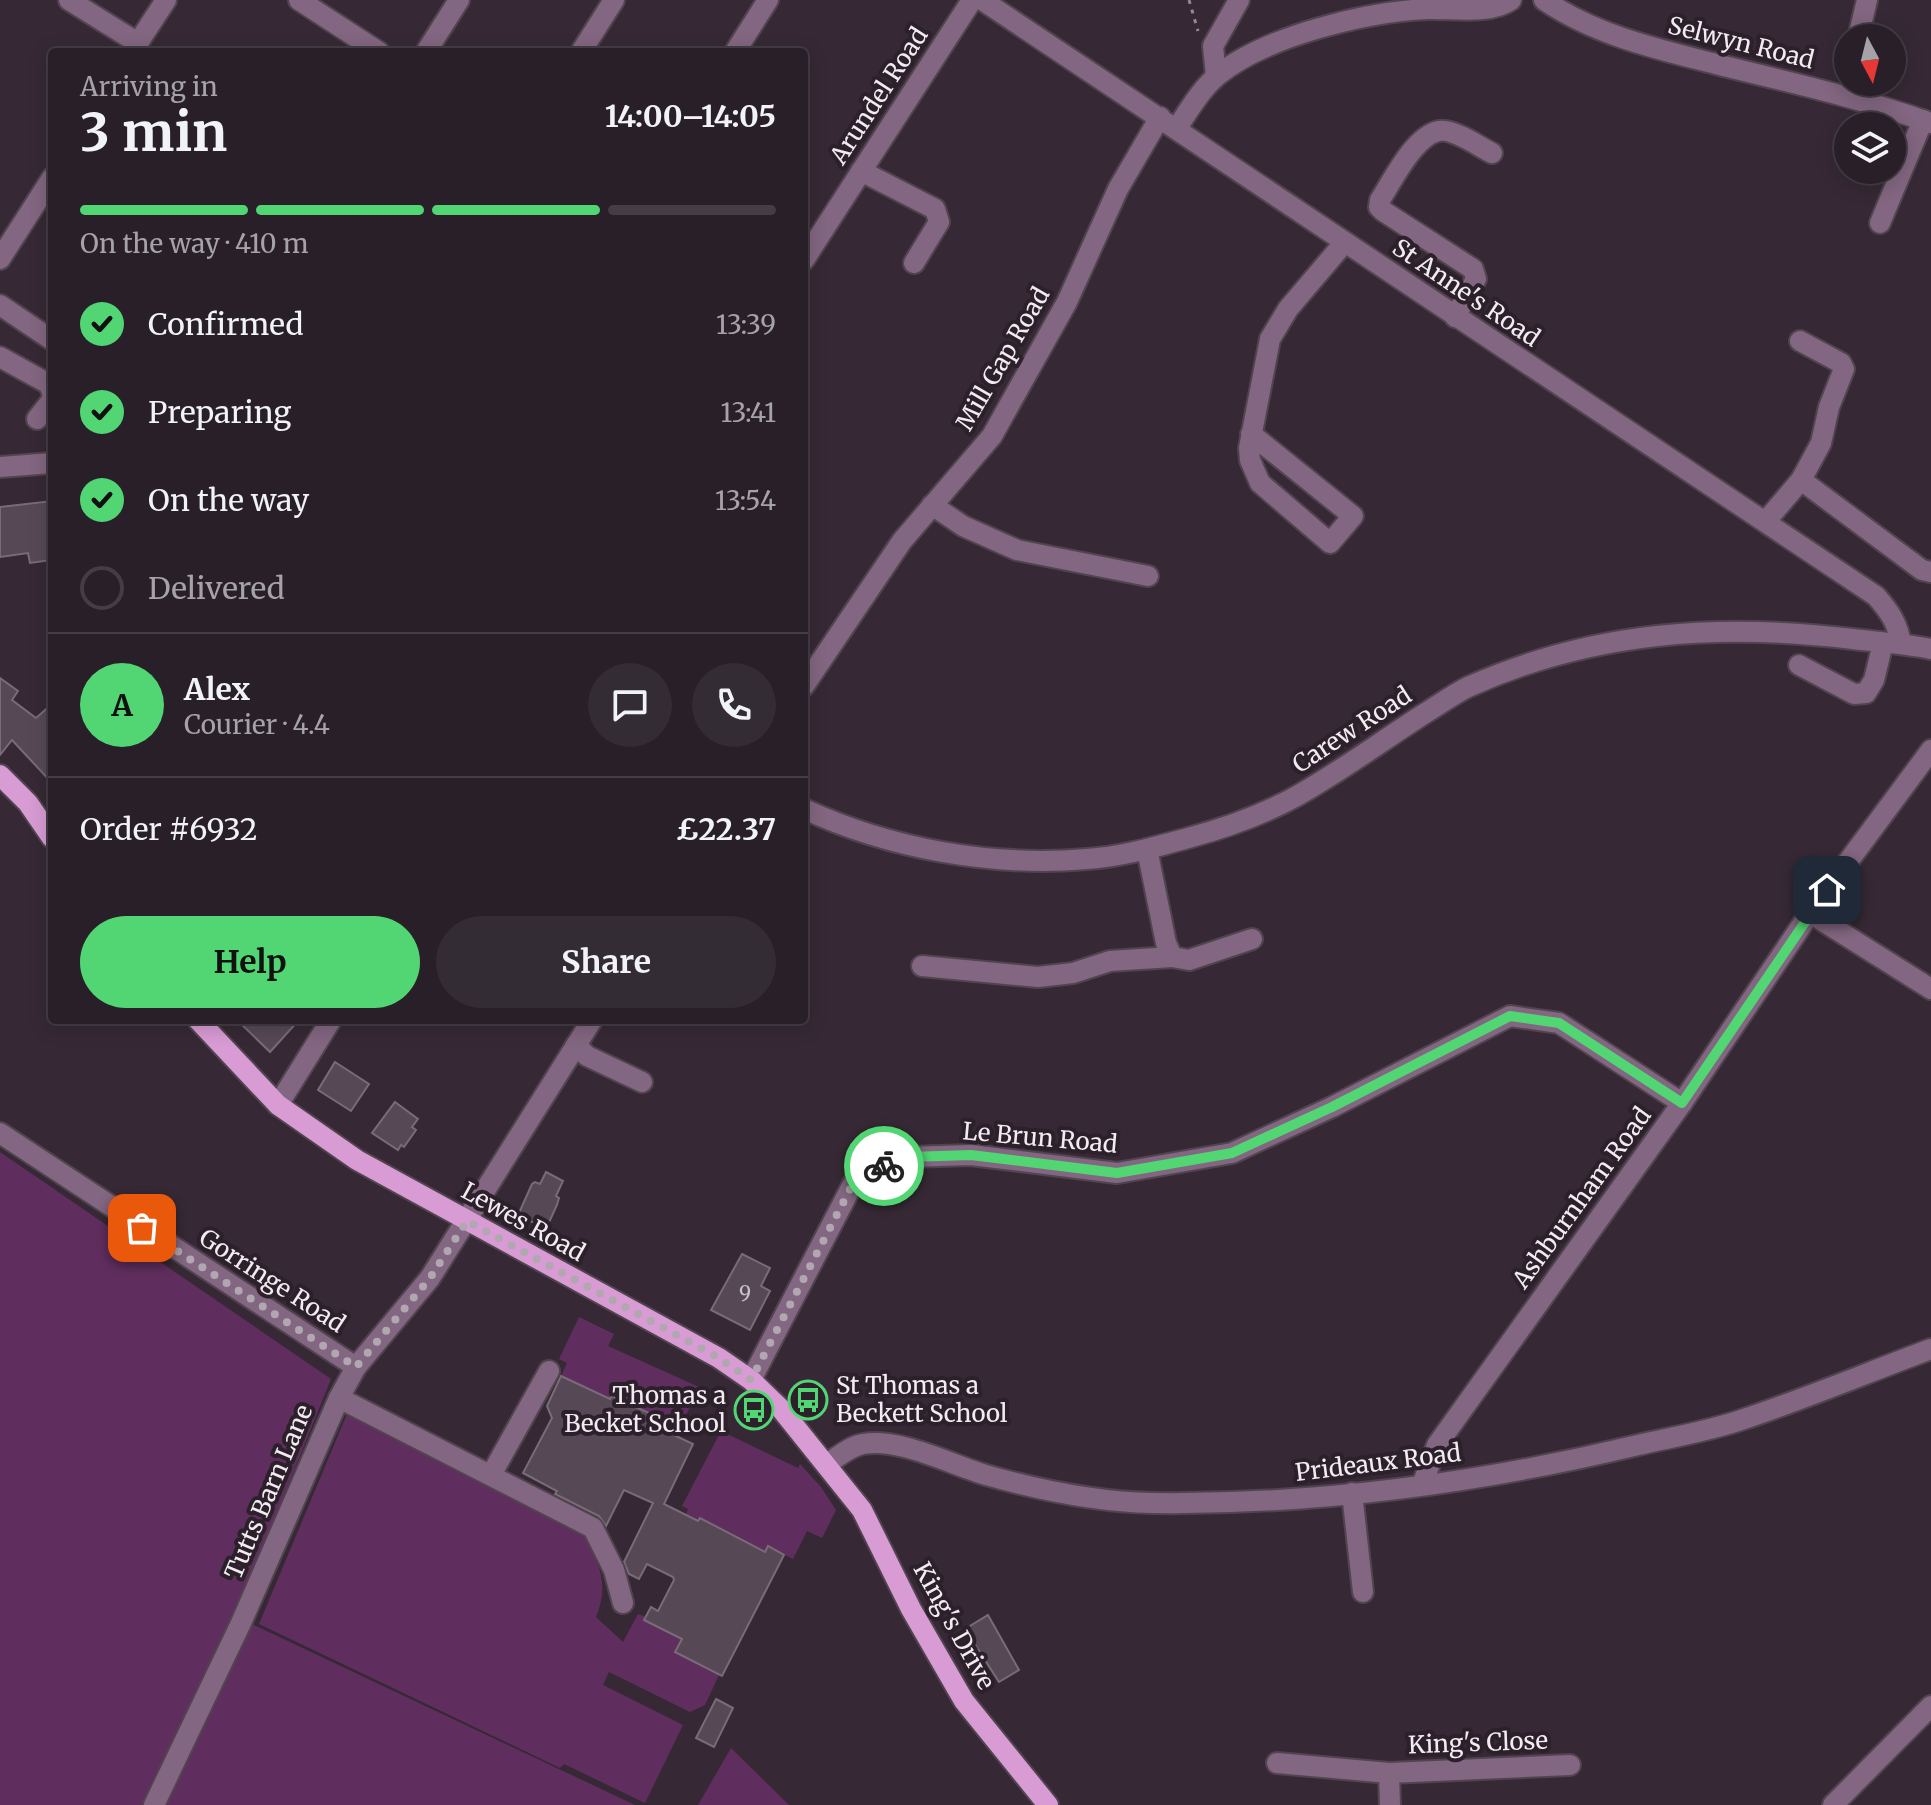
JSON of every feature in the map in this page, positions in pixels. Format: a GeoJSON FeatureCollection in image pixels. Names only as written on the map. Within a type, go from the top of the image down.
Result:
{"type":"FeatureCollection","features":[{"type":"Feature","properties":{"kind":"main road"},"geometry":{"type":"LineString","coordinates":[[0,775],[28,803],[48,832]]}},
{"type":"Feature","properties":{"kind":"main road","name":"Lewes Road"},"geometry":{"type":"LineString","coordinates":[[202,1024],[278,1105],[357,1160],[719,1358],[751,1380],[781,1409],[827,1464]]}},
{"type":"Feature","properties":{"kind":"main road","name":"King's Drive"},"geometry":{"type":"LineString","coordinates":[[827,1464],[862,1510],[911,1609],[964,1701],[1048,1805]]}},
{"type":"Feature","properties":{"kind":"street"},"geometry":{"type":"LineString","coordinates":[[69,0],[135,48],[166,0]]}},
{"type":"Feature","properties":{"kind":"street"},"geometry":{"type":"LineString","coordinates":[[299,0],[365,48]]}},
{"type":"Feature","properties":{"kind":"street"},"geometry":{"type":"LineString","coordinates":[[429,48],[459,0]]}},
{"type":"Feature","properties":{"kind":"street"},"geometry":{"type":"LineString","coordinates":[[584,48],[614,0]]}},
{"type":"Feature","properties":{"kind":"street"},"geometry":{"type":"LineString","coordinates":[[738,48],[768,0]]}},
{"type":"Feature","properties":{"kind":"street","name":"Arundel Road"},"geometry":{"type":"LineString","coordinates":[[808,254],[972,0]]}},
{"type":"Feature","properties":{"kind":"street","name":"St Anne's Road"},"geometry":{"type":"LineString","coordinates":[[982,0],[1876,596],[1899,630],[1892,644]]}},
{"type":"Feature","properties":{"kind":"street"},"geometry":{"type":"LineString","coordinates":[[1239,0],[1213,46],[1216,76],[1267,46],[1356,19],[1408,10],[1489,8],[1511,0]]}},
{"type":"Feature","properties":{"kind":"street","name":"Selwyn Road"},"geometry":{"type":"LineString","coordinates":[[1544,0],[1594,27],[1636,43],[1834,87]]}},
{"type":"Feature","properties":{"kind":"street"},"geometry":{"type":"LineString","coordinates":[[1861,24],[1867,0]]}},
{"type":"Feature","properties":{"kind":"street","name":"Mill Gap Road"},"geometry":{"type":"LineString","coordinates":[[808,680],[902,541],[992,436],[1067,302],[1118,189],[1168,123],[1216,76]]}},
{"type":"Feature","properties":{"kind":"street","name":"Selwyn Road"},"geometry":{"type":"LineString","coordinates":[[1864,96],[1927,121]]}},
{"type":"Feature","properties":{"kind":"street"},"geometry":{"type":"LineString","coordinates":[[1880,223],[1927,121]]}},
{"type":"Feature","properties":{"kind":"street"},"geometry":{"type":"LineString","coordinates":[[1455,317],[1476,279],[1473,269],[1379,207],[1380,200],[1418,143],[1429,134],[1442,130],[1451,132],[1492,153]]}},
{"type":"Feature","properties":{"kind":"street"},"geometry":{"type":"LineString","coordinates":[[861,171],[935,209],[939,222],[914,263]]}},
{"type":"Feature","properties":{"kind":"street"},"geometry":{"type":"LineString","coordinates":[[0,259],[48,184]]}},
{"type":"Feature","properties":{"kind":"street"},"geometry":{"type":"LineString","coordinates":[[1250,441],[1353,516],[1330,543],[1260,483],[1250,460],[1250,441],[1270,339],[1288,309],[1344,243]]}},
{"type":"Feature","properties":{"kind":"street"},"geometry":{"type":"LineString","coordinates":[[0,305],[48,337]]}},
{"type":"Feature","properties":{"kind":"street"},"geometry":{"type":"LineString","coordinates":[[1766,521],[1801,480],[1821,443],[1829,407],[1844,369],[1841,363],[1800,341]]}},
{"type":"Feature","properties":{"kind":"street"},"geometry":{"type":"LineString","coordinates":[[0,357],[48,383]]}},
{"type":"Feature","properties":{"kind":"street"},"geometry":{"type":"LineString","coordinates":[[37,419],[48,405]]}},
{"type":"Feature","properties":{"kind":"street"},"geometry":{"type":"LineString","coordinates":[[0,467],[48,463]]}},
{"type":"Feature","properties":{"kind":"street"},"geometry":{"type":"LineString","coordinates":[[1801,480],[1922,570],[1931,572]]}},
{"type":"Feature","properties":{"kind":"street"},"geometry":{"type":"LineString","coordinates":[[932,505],[963,526],[1017,550],[1148,576]]}},
{"type":"Feature","properties":{"kind":"street","name":"Carew Road"},"geometry":{"type":"LineString","coordinates":[[808,811],[833,823],[918,847],[1011,861],[1089,859],[1147,849],[1239,824],[1295,797],[1467,688],[1566,651],[1624,639],[1688,632],[1753,631],[1931,649]]}},
{"type":"Feature","properties":{"kind":"street"},"geometry":{"type":"LineString","coordinates":[[1799,665],[1854,694],[1866,693],[1892,644]]}},
{"type":"Feature","properties":{"kind":"street","name":"Ashburnham Road"},"geometry":{"type":"LineString","coordinates":[[1422,1485],[1437,1445],[1682,1103],[1810,913],[1931,750]]}},
{"type":"Feature","properties":{"kind":"street"},"geometry":{"type":"LineString","coordinates":[[1147,849],[1166,943],[1172,957]]}},
{"type":"Feature","properties":{"kind":"street"},"geometry":{"type":"LineString","coordinates":[[1810,913],[1931,989]]}},
{"type":"Feature","properties":{"kind":"street"},"geometry":{"type":"LineString","coordinates":[[922,966],[1038,977],[1073,973],[1110,961],[1172,957],[1189,960],[1252,939]]}},
{"type":"Feature","properties":{"kind":"street","name":"Le Brun Road"},"geometry":{"type":"LineString","coordinates":[[751,1380],[857,1176],[908,1157],[971,1155],[1117,1173],[1232,1153],[1332,1107],[1510,1016],[1559,1023],[1682,1103]]}},
{"type":"Feature","properties":{"kind":"street"},"geometry":{"type":"LineString","coordinates":[[278,1105],[329,1024]]}},
{"type":"Feature","properties":{"kind":"street"},"geometry":{"type":"LineString","coordinates":[[467,1221],[589,1024]]}},
{"type":"Feature","properties":{"kind":"street"},"geometry":{"type":"LineString","coordinates":[[576,1045],[587,1056],[642,1082]]}},
{"type":"Feature","properties":{"kind":"street","name":"Gorringe Road"},"geometry":{"type":"LineString","coordinates":[[0,1133],[356,1367]]}},
{"type":"Feature","properties":{"kind":"street","name":"Tutts Barn Lane"},"geometry":{"type":"LineString","coordinates":[[154,1805],[241,1623],[339,1398],[356,1367],[430,1278],[467,1221]]}},
{"type":"Feature","properties":{"kind":"street","name":"Prideaux Road"},"geometry":{"type":"LineString","coordinates":[[827,1464],[851,1448],[865,1443],[881,1444],[898,1446],[985,1475],[1067,1494],[1149,1503],[1288,1501],[1422,1485],[1577,1460],[1741,1420],[1931,1349]]}},
{"type":"Feature","properties":{"kind":"street"},"geometry":{"type":"LineString","coordinates":[[491,1475],[549,1371]]}},
{"type":"Feature","properties":{"kind":"street"},"geometry":{"type":"LineString","coordinates":[[339,1398],[593,1528],[614,1570],[623,1603]]}},
{"type":"Feature","properties":{"kind":"street"},"geometry":{"type":"LineString","coordinates":[[1352,1493],[1363,1592]]}},
{"type":"Feature","properties":{"kind":"street"},"geometry":{"type":"LineString","coordinates":[[1833,1805],[1931,1706]]}},
{"type":"Feature","properties":{"kind":"street","name":"King's Close"},"geometry":{"type":"LineString","coordinates":[[1277,1763],[1389,1773],[1570,1765]]}},
{"type":"Feature","properties":{"kind":"street","name":"King's Close"},"geometry":{"type":"LineString","coordinates":[[1389,1773],[1390,1805]]}},
{"type":"Feature","properties":{"kind":"shaded area"},"geometry":{"type":"Polygon","coordinates":[[[0,1152],[331,1379],[235,1616],[635,1805],[0,1805],[0,1152]]]}},
{"type":"Feature","properties":{"kind":"shaded area"},"geometry":{"type":"Polygon","coordinates":[[[579,1317],[614,1334],[608,1346],[699,1387],[683,1422],[664,1414],[662,1419],[561,1376],[567,1363],[559,1359],[579,1317]]]}},
{"type":"Feature","properties":{"kind":"shaded area"},"geometry":{"type":"Polygon","coordinates":[[[347,1414],[588,1538],[602,1586],[596,1617],[623,1642],[638,1614],[646,1617],[645,1620],[682,1639],[675,1652],[719,1675],[705,1705],[690,1712],[609,1672],[603,1685],[683,1725],[645,1803],[564,1764],[560,1768],[259,1624],[347,1414]]]}},
{"type":"Feature","properties":{"kind":"shaded area"},"geometry":{"type":"Polygon","coordinates":[[[721,1431],[798,1468],[800,1464],[836,1510],[822,1538],[807,1531],[793,1559],[768,1546],[765,1552],[700,1518],[698,1521],[686,1514],[688,1509],[682,1506],[721,1431]]]}},
{"type":"Feature","properties":{"kind":"shaded area"},"geometry":{"type":"Polygon","coordinates":[[[731,1748],[789,1805],[698,1805],[731,1748]]]}},
{"type":"Feature","properties":{"kind":"building"},"geometry":{"type":"Polygon","coordinates":[[[48,501],[48,561],[30,563],[28,553],[0,557],[0,507],[48,501]]]}},
{"type":"Feature","properties":{"kind":"building"},"geometry":{"type":"Polygon","coordinates":[[[0,678],[18,691],[12,700],[36,718],[48,708],[48,779],[12,740],[0,755],[0,678]]]}},
{"type":"Feature","properties":{"kind":"building"},"geometry":{"type":"Polygon","coordinates":[[[241,1024],[295,1024],[270,1052],[241,1024]]]}},
{"type":"Feature","properties":{"kind":"building"},"geometry":{"type":"Polygon","coordinates":[[[335,1062],[369,1084],[351,1111],[318,1090],[335,1062]]]}},
{"type":"Feature","properties":{"kind":"building"},"geometry":{"type":"Polygon","coordinates":[[[395,1102],[418,1119],[412,1127],[416,1130],[404,1147],[401,1145],[398,1150],[372,1133],[395,1102]]]}},
{"type":"Feature","properties":{"kind":"building"},"geometry":{"type":"Polygon","coordinates":[[[546,1172],[563,1181],[546,1229],[518,1215],[532,1184],[540,1184],[546,1172]]]}},
{"type":"Feature","properties":{"kind":"building"},"geometry":{"type":"Polygon","coordinates":[[[742,1254],[770,1268],[761,1286],[770,1291],[750,1330],[711,1310],[742,1254]]]}},
{"type":"Feature","properties":{"kind":"building"},"geometry":{"type":"Polygon","coordinates":[[[561,1376],[662,1419],[659,1428],[693,1444],[664,1504],[698,1521],[700,1518],[765,1552],[768,1546],[784,1555],[722,1676],[675,1652],[682,1639],[644,1620],[651,1607],[658,1611],[674,1580],[647,1564],[639,1579],[629,1574],[624,1562],[653,1503],[624,1490],[606,1526],[599,1516],[555,1494],[557,1491],[523,1473],[552,1418],[547,1406],[561,1376]]]}},
{"type":"Feature","properties":{"kind":"building"},"geometry":{"type":"Polygon","coordinates":[[[988,1615],[1019,1670],[999,1682],[965,1629],[988,1615]]]}},
{"type":"Feature","properties":{"kind":"building"},"geometry":{"type":"Polygon","coordinates":[[[716,1699],[733,1708],[714,1747],[696,1738],[716,1699]]]}},
{"type":"Feature","properties":{"kind":"way so far"},"geometry":{"type":"LineString","coordinates":[[142,1228],[356,1367],[430,1278],[467,1221],[719,1358],[751,1380],[857,1176],[884,1166]]}},
{"type":"Feature","properties":{"kind":"place","name":"St Thomas a Beckett School"},"geometry":{"type":"Point","coordinates":[808,1400]}},
{"type":"Feature","properties":{"kind":"place","name":"Thomas a Becket School"},"geometry":{"type":"Point","coordinates":[754,1410]}},
{"type":"Feature","properties":{"kind":"route"},"geometry":{"type":"LineString","coordinates":[[884,1166],[908,1157],[971,1155],[1117,1173],[1232,1153],[1332,1107],[1510,1016],[1559,1023],[1682,1103],[1827,890]]}}]}
